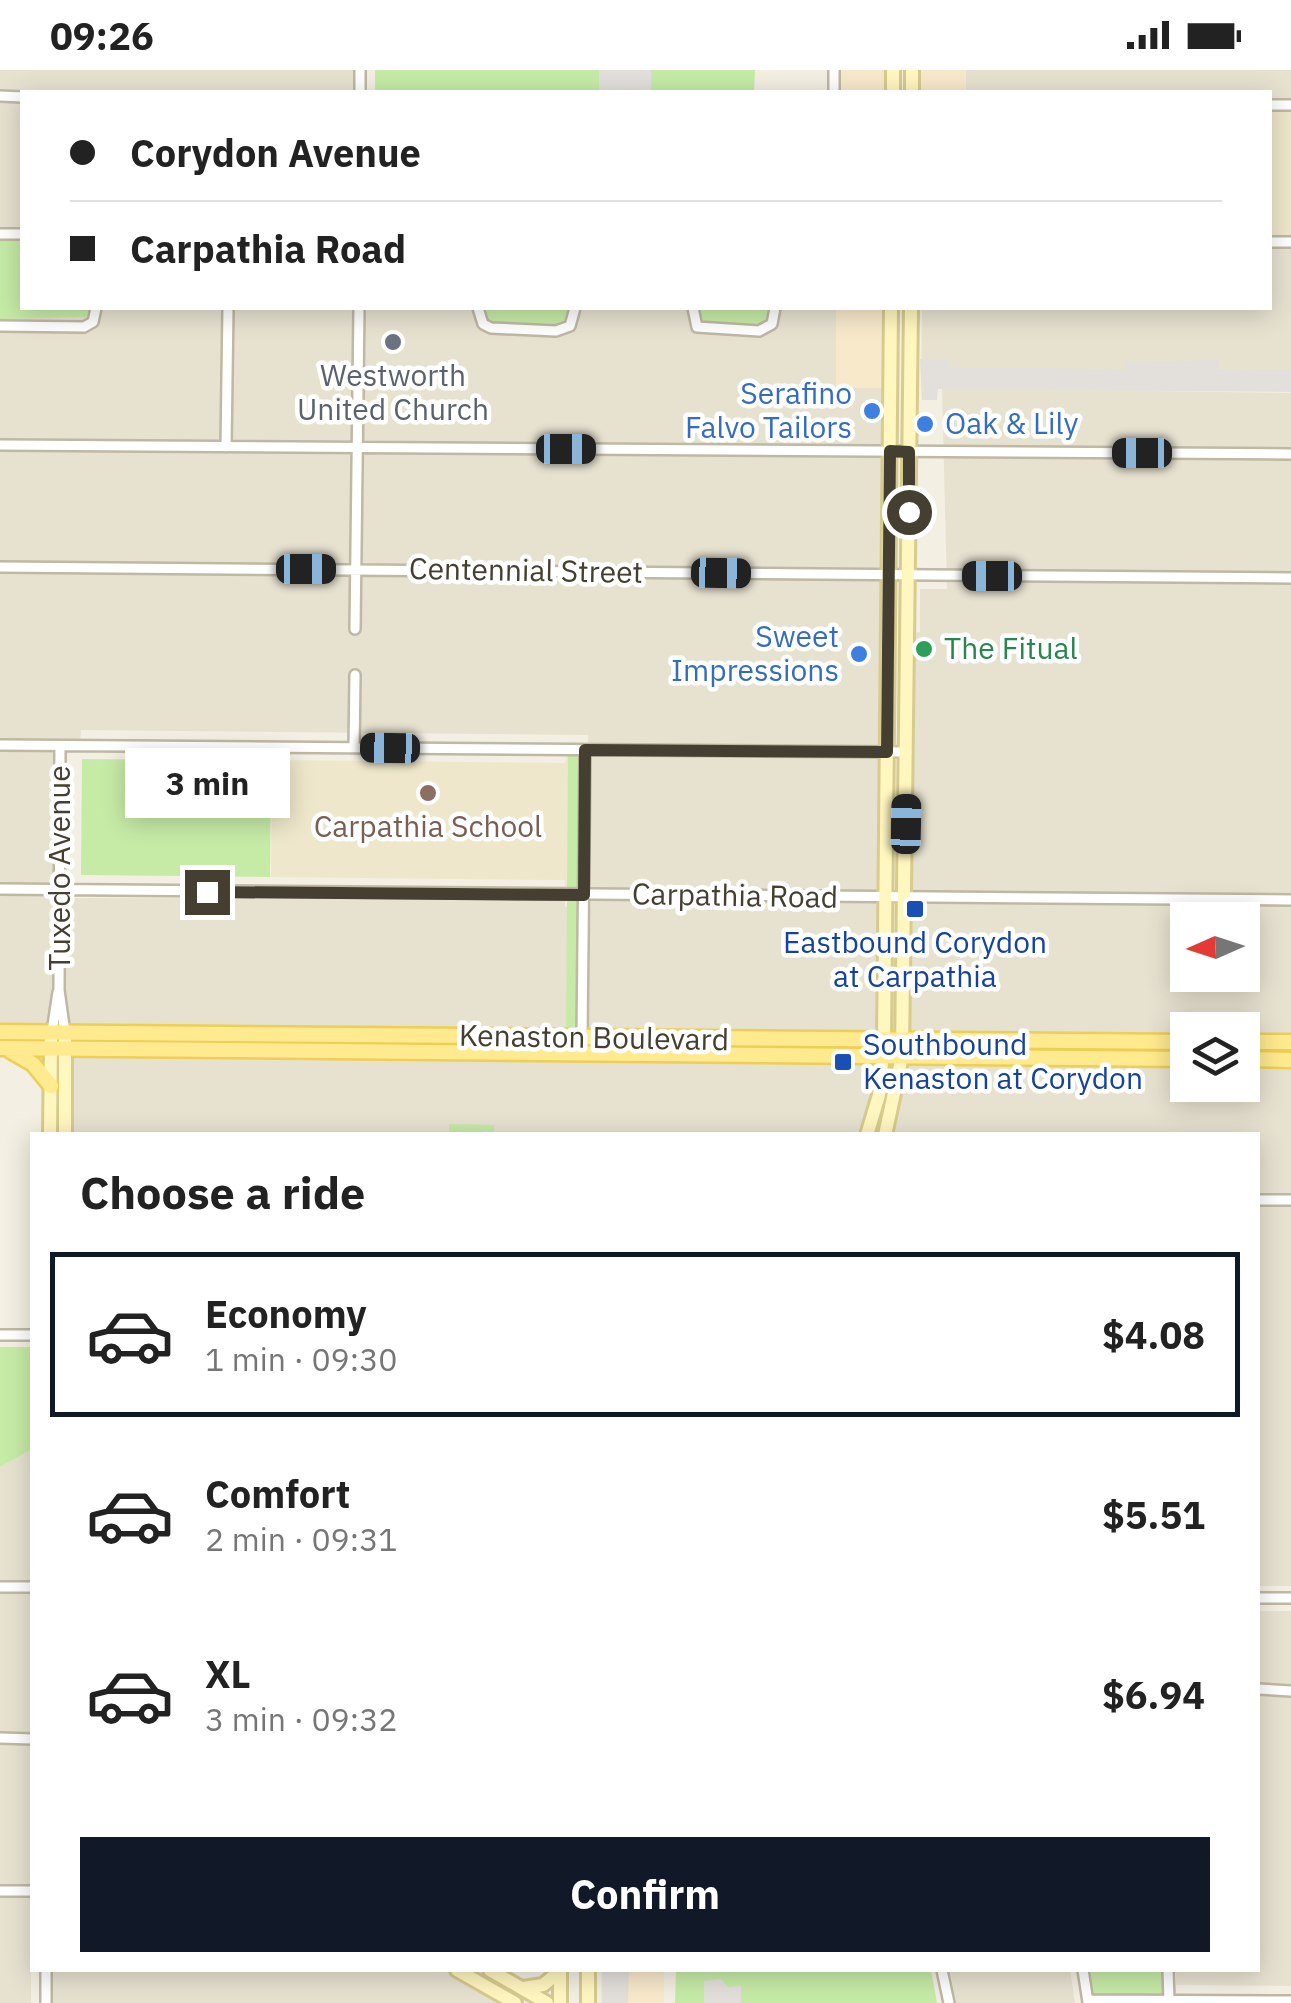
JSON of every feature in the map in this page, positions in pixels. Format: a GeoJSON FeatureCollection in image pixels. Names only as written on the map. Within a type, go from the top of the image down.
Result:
{"type":"FeatureCollection","features":[{"type":"Feature","properties":{"kind":"main road"},"geometry":{"type":"LineString","coordinates":[[867,1132],[879,1095],[884,1049],[892,310]]}},
{"type":"Feature","properties":{"kind":"main road"},"geometry":{"type":"LineString","coordinates":[[886,1132],[902,1049],[911,310]]}},
{"type":"Feature","properties":{"kind":"main road","name":"Kenaston Boulevard"},"geometry":{"type":"LineString","coordinates":[[0,1032],[58,1040],[884,1049],[1170,1042]]}},
{"type":"Feature","properties":{"kind":"main road","name":"Kenaston Boulevard"},"geometry":{"type":"LineString","coordinates":[[2,1048],[58,1040],[582,1038],[884,1049]]}},
{"type":"Feature","properties":{"kind":"main road","name":"Tuxedo Avenue"},"geometry":{"type":"LineString","coordinates":[[50,1132],[50,1086],[58,1040]]}},
{"type":"Feature","properties":{"kind":"main road","name":"Tuxedo Avenue"},"geometry":{"type":"LineString","coordinates":[[58,1040],[65,1132]]}},
{"type":"Feature","properties":{"kind":"main road"},"geometry":{"type":"LineString","coordinates":[[1260,1042],[1291,1042]]}},
{"type":"Feature","properties":{"kind":"main road"},"geometry":{"type":"LineString","coordinates":[[2,1048],[34,1064],[50,1086]]}},
{"type":"Feature","properties":{"kind":"main road","name":"Kenaston Boulevard"},"geometry":{"type":"LineString","coordinates":[[902,1049],[1170,1057]]}},
{"type":"Feature","properties":{"kind":"main road"},"geometry":{"type":"LineString","coordinates":[[1260,1059],[1291,1060]]}},
{"type":"Feature","properties":{"kind":"main road"},"geometry":{"type":"LineString","coordinates":[[461,1972],[514,2003]]}},
{"type":"Feature","properties":{"kind":"main road"},"geometry":{"type":"LineString","coordinates":[[494,1972],[548,2003]]}},
{"type":"Feature","properties":{"kind":"main road"},"geometry":{"type":"LineString","coordinates":[[522,1988],[543,1985],[558,1972]]}},
{"type":"Feature","properties":{"kind":"main road"},"geometry":{"type":"LineString","coordinates":[[560,1972],[560,2003]]}},
{"type":"Feature","properties":{"kind":"main road"},"geometry":{"type":"LineString","coordinates":[[588,1972],[588,2003]]}},
{"type":"Feature","properties":{"kind":"street"},"geometry":{"type":"LineString","coordinates":[[0,326],[84,327],[93,322],[96,310]]}},
{"type":"Feature","properties":{"kind":"street"},"geometry":{"type":"LineString","coordinates":[[226,446],[228,310]]}},
{"type":"Feature","properties":{"kind":"street"},"geometry":{"type":"LineString","coordinates":[[355,629],[359,310]]}},
{"type":"Feature","properties":{"kind":"street"},"geometry":{"type":"LineString","coordinates":[[479,310],[483,324],[491,328],[556,330],[570,326],[574,310]]}},
{"type":"Feature","properties":{"kind":"street"},"geometry":{"type":"LineString","coordinates":[[694,310],[698,327],[759,331],[772,324],[775,310]]}},
{"type":"Feature","properties":{"kind":"street"},"geometry":{"type":"LineString","coordinates":[[0,445],[1291,454]]}},
{"type":"Feature","properties":{"kind":"street","name":"Centennial Street"},"geometry":{"type":"LineString","coordinates":[[0,566],[1291,578]]}},
{"type":"Feature","properties":{"kind":"street"},"geometry":{"type":"LineString","coordinates":[[354,748],[355,675]]}},
{"type":"Feature","properties":{"kind":"street"},"geometry":{"type":"LineString","coordinates":[[0,745],[907,752]]}},
{"type":"Feature","properties":{"kind":"street","name":"Tuxedo Avenue"},"geometry":{"type":"LineString","coordinates":[[58,1040],[60,746]]}},
{"type":"Feature","properties":{"kind":"street"},"geometry":{"type":"LineString","coordinates":[[582,1038],[585,750]]}},
{"type":"Feature","properties":{"kind":"street","name":"Carpathia Road"},"geometry":{"type":"LineString","coordinates":[[0,889],[1291,900]]}},
{"type":"Feature","properties":{"kind":"street"},"geometry":{"type":"LineString","coordinates":[[1260,1200],[1291,1200]]}},
{"type":"Feature","properties":{"kind":"street"},"geometry":{"type":"LineString","coordinates":[[0,1335],[30,1335]]}},
{"type":"Feature","properties":{"kind":"street"},"geometry":{"type":"LineString","coordinates":[[0,1586],[30,1587]]}},
{"type":"Feature","properties":{"kind":"street"},"geometry":{"type":"LineString","coordinates":[[1260,1598],[1291,1598]]}},
{"type":"Feature","properties":{"kind":"street"},"geometry":{"type":"LineString","coordinates":[[1260,1689],[1291,1691]]}},
{"type":"Feature","properties":{"kind":"street"},"geometry":{"type":"LineString","coordinates":[[0,1738],[30,1738]]}},
{"type":"Feature","properties":{"kind":"street"},"geometry":{"type":"LineString","coordinates":[[0,1890],[30,1890]]}},
{"type":"Feature","properties":{"kind":"street"},"geometry":{"type":"LineString","coordinates":[[46,1972],[46,2003]]}},
{"type":"Feature","properties":{"kind":"street"},"geometry":{"type":"LineString","coordinates":[[942,1972],[949,2003]]}},
{"type":"Feature","properties":{"kind":"street"},"geometry":{"type":"LineString","coordinates":[[1083,1972],[1088,2001],[1291,2001]]}},
{"type":"Feature","properties":{"kind":"street"},"geometry":{"type":"LineString","coordinates":[[1168,1972],[1168,2001]]}},
{"type":"Feature","properties":{"kind":"shaded area"},"geometry":{"type":"Polygon","coordinates":[[[0,70],[360,70],[360,90],[20,90],[20,310],[836,310],[836,387],[886,388],[880,1036],[0,1027],[0,70]],[[81,730],[80,746],[61,746],[55,898],[565,899],[565,907],[591,908],[588,735],[81,730]]]}},
{"type":"Feature","properties":{"kind":"shaded area"},"geometry":{"type":"Polygon","coordinates":[[[599,70],[651,70],[651,90],[599,90],[599,70]]]}},
{"type":"Feature","properties":{"kind":"shaded area"},"geometry":{"type":"Polygon","coordinates":[[[830,70],[888,70],[888,90],[830,90],[830,70]]]}},
{"type":"Feature","properties":{"kind":"shaded area"},"geometry":{"type":"Polygon","coordinates":[[[917,70],[966,70],[965,90],[917,90],[917,70]]]}},
{"type":"Feature","properties":{"kind":"shaded area"},"geometry":{"type":"Polygon","coordinates":[[[966,70],[1291,70],[1291,105],[1272,105],[1272,90],[966,90],[966,70]]]}},
{"type":"Feature","properties":{"kind":"shaded area"},"geometry":{"type":"Polygon","coordinates":[[[1272,105],[1291,105],[1291,242],[1272,242],[1272,105]]]}},
{"type":"Feature","properties":{"kind":"shaded area"},"geometry":{"type":"Polygon","coordinates":[[[1272,248],[1291,248],[1291,391],[1154,391],[1291,393],[1291,1040],[1260,1039],[1260,1012],[1170,1012],[1170,1039],[907,1035],[912,633],[920,632],[920,589],[947,589],[942,389],[921,388],[922,310],[1272,310],[1272,248]]]}},
{"type":"Feature","properties":{"kind":"shaded area"},"geometry":{"type":"Polygon","coordinates":[[[836,310],[886,310],[886,388],[836,387],[836,310]]]}},
{"type":"Feature","properties":{"kind":"shaded area"},"geometry":{"type":"Polygon","coordinates":[[[920,359],[949,360],[950,367],[1125,369],[1126,362],[1218,360],[1220,370],[1291,369],[1291,392],[938,389],[937,400],[922,400],[920,359]]]}},
{"type":"Feature","properties":{"kind":"shaded area","name":"Carpathia School"},"geometry":{"type":"Polygon","coordinates":[[[568,750],[585,750],[566,895],[565,880],[271,877],[272,760],[565,763],[568,750]]]}},
{"type":"Feature","properties":{"kind":"shaded area"},"geometry":{"type":"Polygon","coordinates":[[[66,1048],[867,1063],[875,1076],[861,1132],[66,1132],[66,1048]]]}},
{"type":"Feature","properties":{"kind":"shaded area"},"geometry":{"type":"Polygon","coordinates":[[[906,1062],[1170,1062],[1170,1102],[1260,1102],[1260,1063],[1291,1063],[1291,1586],[1260,1586],[1260,1132],[890,1132],[906,1062]]]}},
{"type":"Feature","properties":{"kind":"shaded area"},"geometry":{"type":"Polygon","coordinates":[[[30,1450],[31,2003],[0,2003],[0,1467],[30,1450]]]}},
{"type":"Feature","properties":{"kind":"shaded area"},"geometry":{"type":"Polygon","coordinates":[[[1260,1611],[1291,1611],[1291,1986],[1176,1985],[1176,1972],[1260,1972],[1260,1611]]]}},
{"type":"Feature","properties":{"kind":"shaded area"},"geometry":{"type":"Polygon","coordinates":[[[53,1972],[461,1972],[515,2003],[52,2003],[53,1972]]]}},
{"type":"Feature","properties":{"kind":"shaded area"},"geometry":{"type":"Polygon","coordinates":[[[601,1972],[664,1972],[664,2003],[601,2003],[601,1972]]]}},
{"type":"Feature","properties":{"kind":"shaded area"},"geometry":{"type":"Polygon","coordinates":[[[602,1972],[629,1972],[628,2003],[602,2003],[602,1972]]]}},
{"type":"Feature","properties":{"kind":"shaded area"},"geometry":{"type":"Polygon","coordinates":[[[950,1972],[1070,1972],[1075,2003],[956,2003],[950,1972]]]}},
{"type":"Feature","properties":{"kind":"shaded area"},"geometry":{"type":"Polygon","coordinates":[[[721,1979],[728,1987],[741,1986],[741,2003],[704,2003],[704,1981],[721,1979]]]}},
{"type":"Feature","properties":{"kind":"green space"},"geometry":{"type":"Polygon","coordinates":[[[375,70],[755,70],[754,90],[375,90],[375,70]]]}},
{"type":"Feature","properties":{"kind":"green space"},"geometry":{"type":"Polygon","coordinates":[[[0,239],[20,239],[20,310],[88,310],[86,317],[0,319],[0,239]]]}},
{"type":"Feature","properties":{"kind":"green space"},"geometry":{"type":"Polygon","coordinates":[[[479,310],[574,310],[563,330],[491,328],[479,310]]]}},
{"type":"Feature","properties":{"kind":"green space"},"geometry":{"type":"Polygon","coordinates":[[[693,310],[774,310],[768,329],[697,327],[693,310]]]}},
{"type":"Feature","properties":{"kind":"green space"},"geometry":{"type":"Polygon","coordinates":[[[568,750],[585,750],[582,1037],[566,1037],[568,750]]]}},
{"type":"Feature","properties":{"kind":"green space"},"geometry":{"type":"Polygon","coordinates":[[[82,759],[271,761],[270,877],[81,875],[82,759]]]}},
{"type":"Feature","properties":{"kind":"green space"},"geometry":{"type":"Polygon","coordinates":[[[449,1124],[494,1125],[494,1132],[449,1132],[449,1124]]]}},
{"type":"Feature","properties":{"kind":"green space"},"geometry":{"type":"Polygon","coordinates":[[[0,1347],[30,1347],[30,1450],[0,1467],[0,1347]]]}},
{"type":"Feature","properties":{"kind":"green space"},"geometry":{"type":"Polygon","coordinates":[[[676,1972],[931,1972],[937,2003],[675,2003],[676,1972]]]}},
{"type":"Feature","properties":{"kind":"green space"},"geometry":{"type":"Polygon","coordinates":[[[1083,1972],[1168,1972],[1169,2001],[1088,2000],[1083,1972]]]}},
{"type":"Feature","properties":{"kind":"place","name":"Westworth United Church"},"geometry":{"type":"Point","coordinates":[393,342]}},
{"type":"Feature","properties":{"kind":"place","name":"Serafino Falvo Tailors"},"geometry":{"type":"Point","coordinates":[872,411]}},
{"type":"Feature","properties":{"kind":"place","name":"Oak & Lily"},"geometry":{"type":"Point","coordinates":[925,424]}},
{"type":"Feature","properties":{"kind":"place","name":"The Fitual"},"geometry":{"type":"Point","coordinates":[924,649]}},
{"type":"Feature","properties":{"kind":"place","name":"Sweet Impressions"},"geometry":{"type":"Point","coordinates":[859,654]}},
{"type":"Feature","properties":{"kind":"place","name":"Carpathia School"},"geometry":{"type":"Point","coordinates":[428,793]}},
{"type":"Feature","properties":{"kind":"place","name":"Eastbound Corydon at Carpathia"},"geometry":{"type":"Point","coordinates":[915,909]}},
{"type":"Feature","properties":{"kind":"place","name":"Southbound Kenaston at Corydon"},"geometry":{"type":"Point","coordinates":[843,1062]}},
{"type":"Feature","properties":{"kind":"route"},"geometry":{"type":"LineString","coordinates":[[207,892],[584,895],[585,750],[887,752],[890,451],[909,452],[909,512]]}}]}
